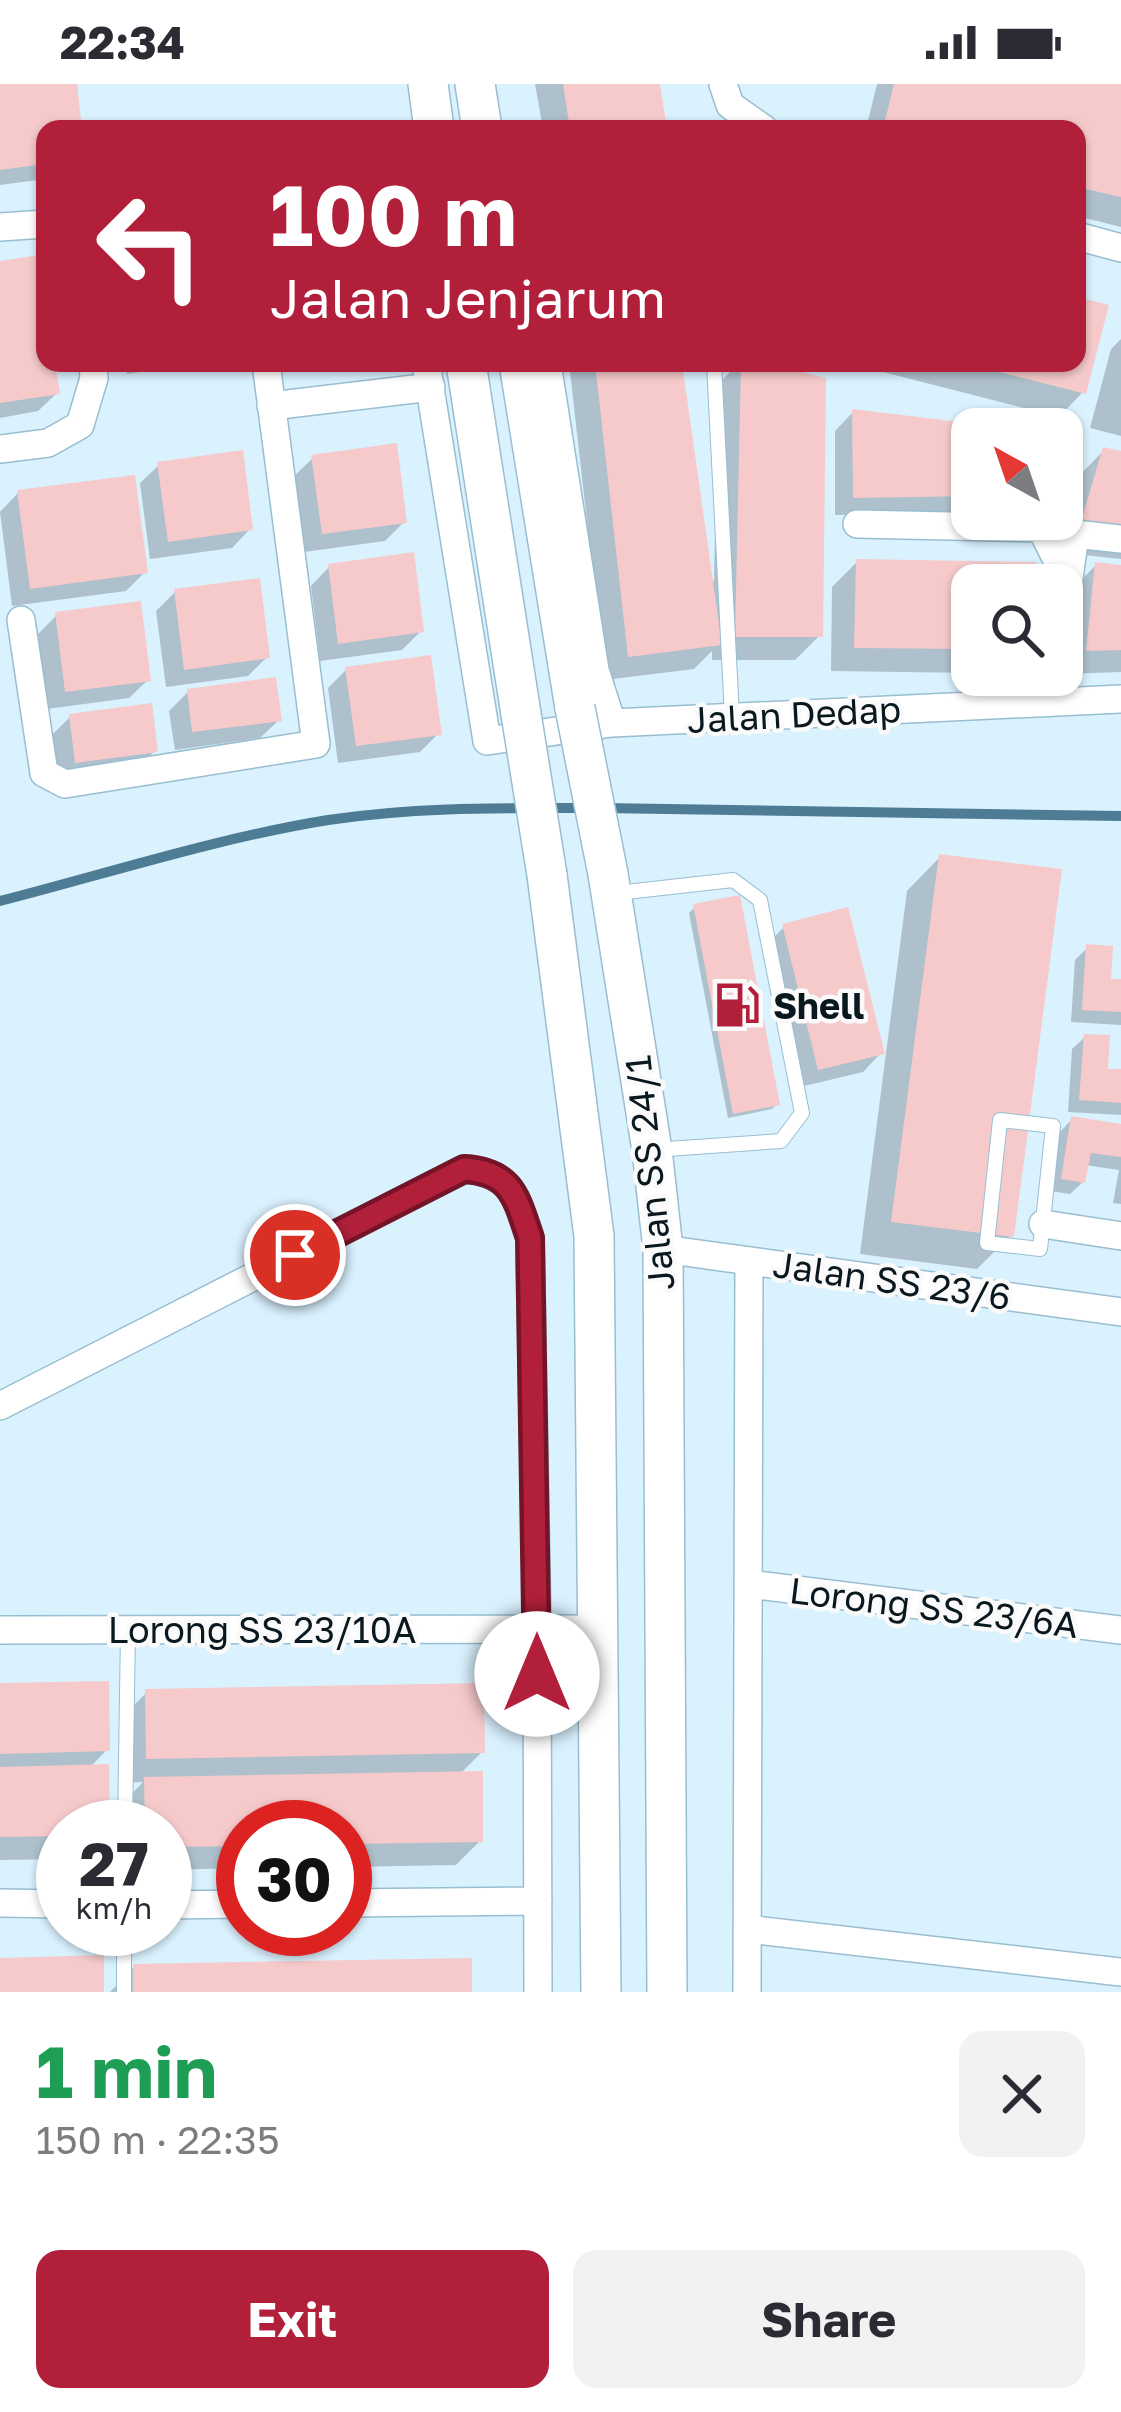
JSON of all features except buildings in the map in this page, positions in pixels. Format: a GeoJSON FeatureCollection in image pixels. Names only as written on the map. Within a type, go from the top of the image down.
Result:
{"type":"FeatureCollection","features":[{"type":"Feature","properties":{"kind":"main road"},"geometry":{"type":"LineString","coordinates":[[424,84],[432,120]]}},
{"type":"Feature","properties":{"kind":"main road"},"geometry":{"type":"LineString","coordinates":[[479,84],[481,120]]}},
{"type":"Feature","properties":{"kind":"main road","name":"Jalan SS 24/1"},"geometry":{"type":"LineString","coordinates":[[467,372],[547,874],[594,1236],[601,1992]]}},
{"type":"Feature","properties":{"kind":"main road","name":"Jalan SS 24/1"},"geometry":{"type":"LineString","coordinates":[[521,372],[593,715],[610,884],[663,1250],[667,1992]]}},
{"type":"Feature","properties":{"kind":"street"},"geometry":{"type":"LineString","coordinates":[[416,120],[424,84]]}},
{"type":"Feature","properties":{"kind":"street"},"geometry":{"type":"LineString","coordinates":[[479,84],[496,120]]}},
{"type":"Feature","properties":{"kind":"street"},"geometry":{"type":"LineString","coordinates":[[723,84],[730,105],[751,120]]}},
{"type":"Feature","properties":{"kind":"street"},"geometry":{"type":"LineString","coordinates":[[0,227],[36,225]]}},
{"type":"Feature","properties":{"kind":"street"},"geometry":{"type":"LineString","coordinates":[[1086,238],[1121,248]]}},
{"type":"Feature","properties":{"kind":"street"},"geometry":{"type":"LineString","coordinates":[[0,448],[48,443],[80,425],[94,372]]}},
{"type":"Feature","properties":{"kind":"street"},"geometry":{"type":"LineString","coordinates":[[21,620],[44,773],[65,784],[316,744],[267,372]]}},
{"type":"Feature","properties":{"kind":"street"},"geometry":{"type":"LineString","coordinates":[[548,372],[595,670],[593,715]]}},
{"type":"Feature","properties":{"kind":"street"},"geometry":{"type":"LineString","coordinates":[[271,406],[429,375]]}},
{"type":"Feature","properties":{"kind":"street","name":"Jalan Dedap"},"geometry":{"type":"LineString","coordinates":[[429,375],[487,741],[593,715],[732,717],[961,696]]}},
{"type":"Feature","properties":{"kind":"street"},"geometry":{"type":"LineString","coordinates":[[856,524],[1041,528],[1058,564]]}},
{"type":"Feature","properties":{"kind":"street"},"geometry":{"type":"LineString","coordinates":[[1071,564],[1075,534],[1121,539]]}},
{"type":"Feature","properties":{"kind":"street","name":"Jalan Dedap"},"geometry":{"type":"LineString","coordinates":[[1083,693],[1121,699]]}},
{"type":"Feature","properties":{"kind":"street"},"geometry":{"type":"LineString","coordinates":[[0,1406],[464,1169],[486,1171],[506,1181],[530,1238],[538,1992]]}},
{"type":"Feature","properties":{"kind":"street"},"geometry":{"type":"LineString","coordinates":[[1042,1224],[1121,1236]]}},
{"type":"Feature","properties":{"kind":"street","name":"Jalan SS 23/6"},"geometry":{"type":"LineString","coordinates":[[663,1250],[1121,1312]]}},
{"type":"Feature","properties":{"kind":"street"},"geometry":{"type":"LineString","coordinates":[[747,1992],[748,1261]]}},
{"type":"Feature","properties":{"kind":"street","name":"Lorong SS 23/6A"},"geometry":{"type":"LineString","coordinates":[[748,1584],[1121,1630]]}},
{"type":"Feature","properties":{"kind":"street","name":"Lorong SS 23/10A"},"geometry":{"type":"LineString","coordinates":[[0,1630],[595,1629]]}},
{"type":"Feature","properties":{"kind":"street"},"geometry":{"type":"LineString","coordinates":[[372,1903],[538,1901]]}},
{"type":"Feature","properties":{"kind":"street"},"geometry":{"type":"LineString","coordinates":[[0,1903],[36,1904]]}},
{"type":"Feature","properties":{"kind":"street"},"geometry":{"type":"LineString","coordinates":[[747,1929],[1121,1972]]}},
{"type":"Feature","properties":{"kind":"lane"},"geometry":{"type":"LineString","coordinates":[[714,372],[732,717]]}},
{"type":"Feature","properties":{"kind":"lane"},"geometry":{"type":"LineString","coordinates":[[610,884],[733,880],[760,900],[802,1113],[781,1141],[652,1150]]}},
{"type":"Feature","properties":{"kind":"lane"},"geometry":{"type":"LineString","coordinates":[[1000,1120],[1053,1126],[1042,1224],[1040,1249],[987,1243],[1000,1120]]}},
{"type":"Feature","properties":{"kind":"lane"},"geometry":{"type":"LineString","coordinates":[[125,1800],[128,1629]]}},
{"type":"Feature","properties":{"kind":"lane"},"geometry":{"type":"LineString","coordinates":[[124,1956],[124,1992]]}},
{"type":"Feature","properties":{"kind":"waterway"},"geometry":{"type":"LineString","coordinates":[[0,901],[204,846],[328,820],[424,810],[584,808]]}},
{"type":"Feature","properties":{"kind":"waterway"},"geometry":{"type":"LineString","coordinates":[[602,808],[1121,816]]}},
{"type":"Feature","properties":{"kind":"place","name":"Shell"},"geometry":{"type":"Point","coordinates":[737,1005]}},
{"type":"Feature","properties":{"kind":"route"},"geometry":{"type":"LineString","coordinates":[[295,1255],[464,1169],[486,1171],[506,1181],[530,1238],[537,1674]]}}]}
